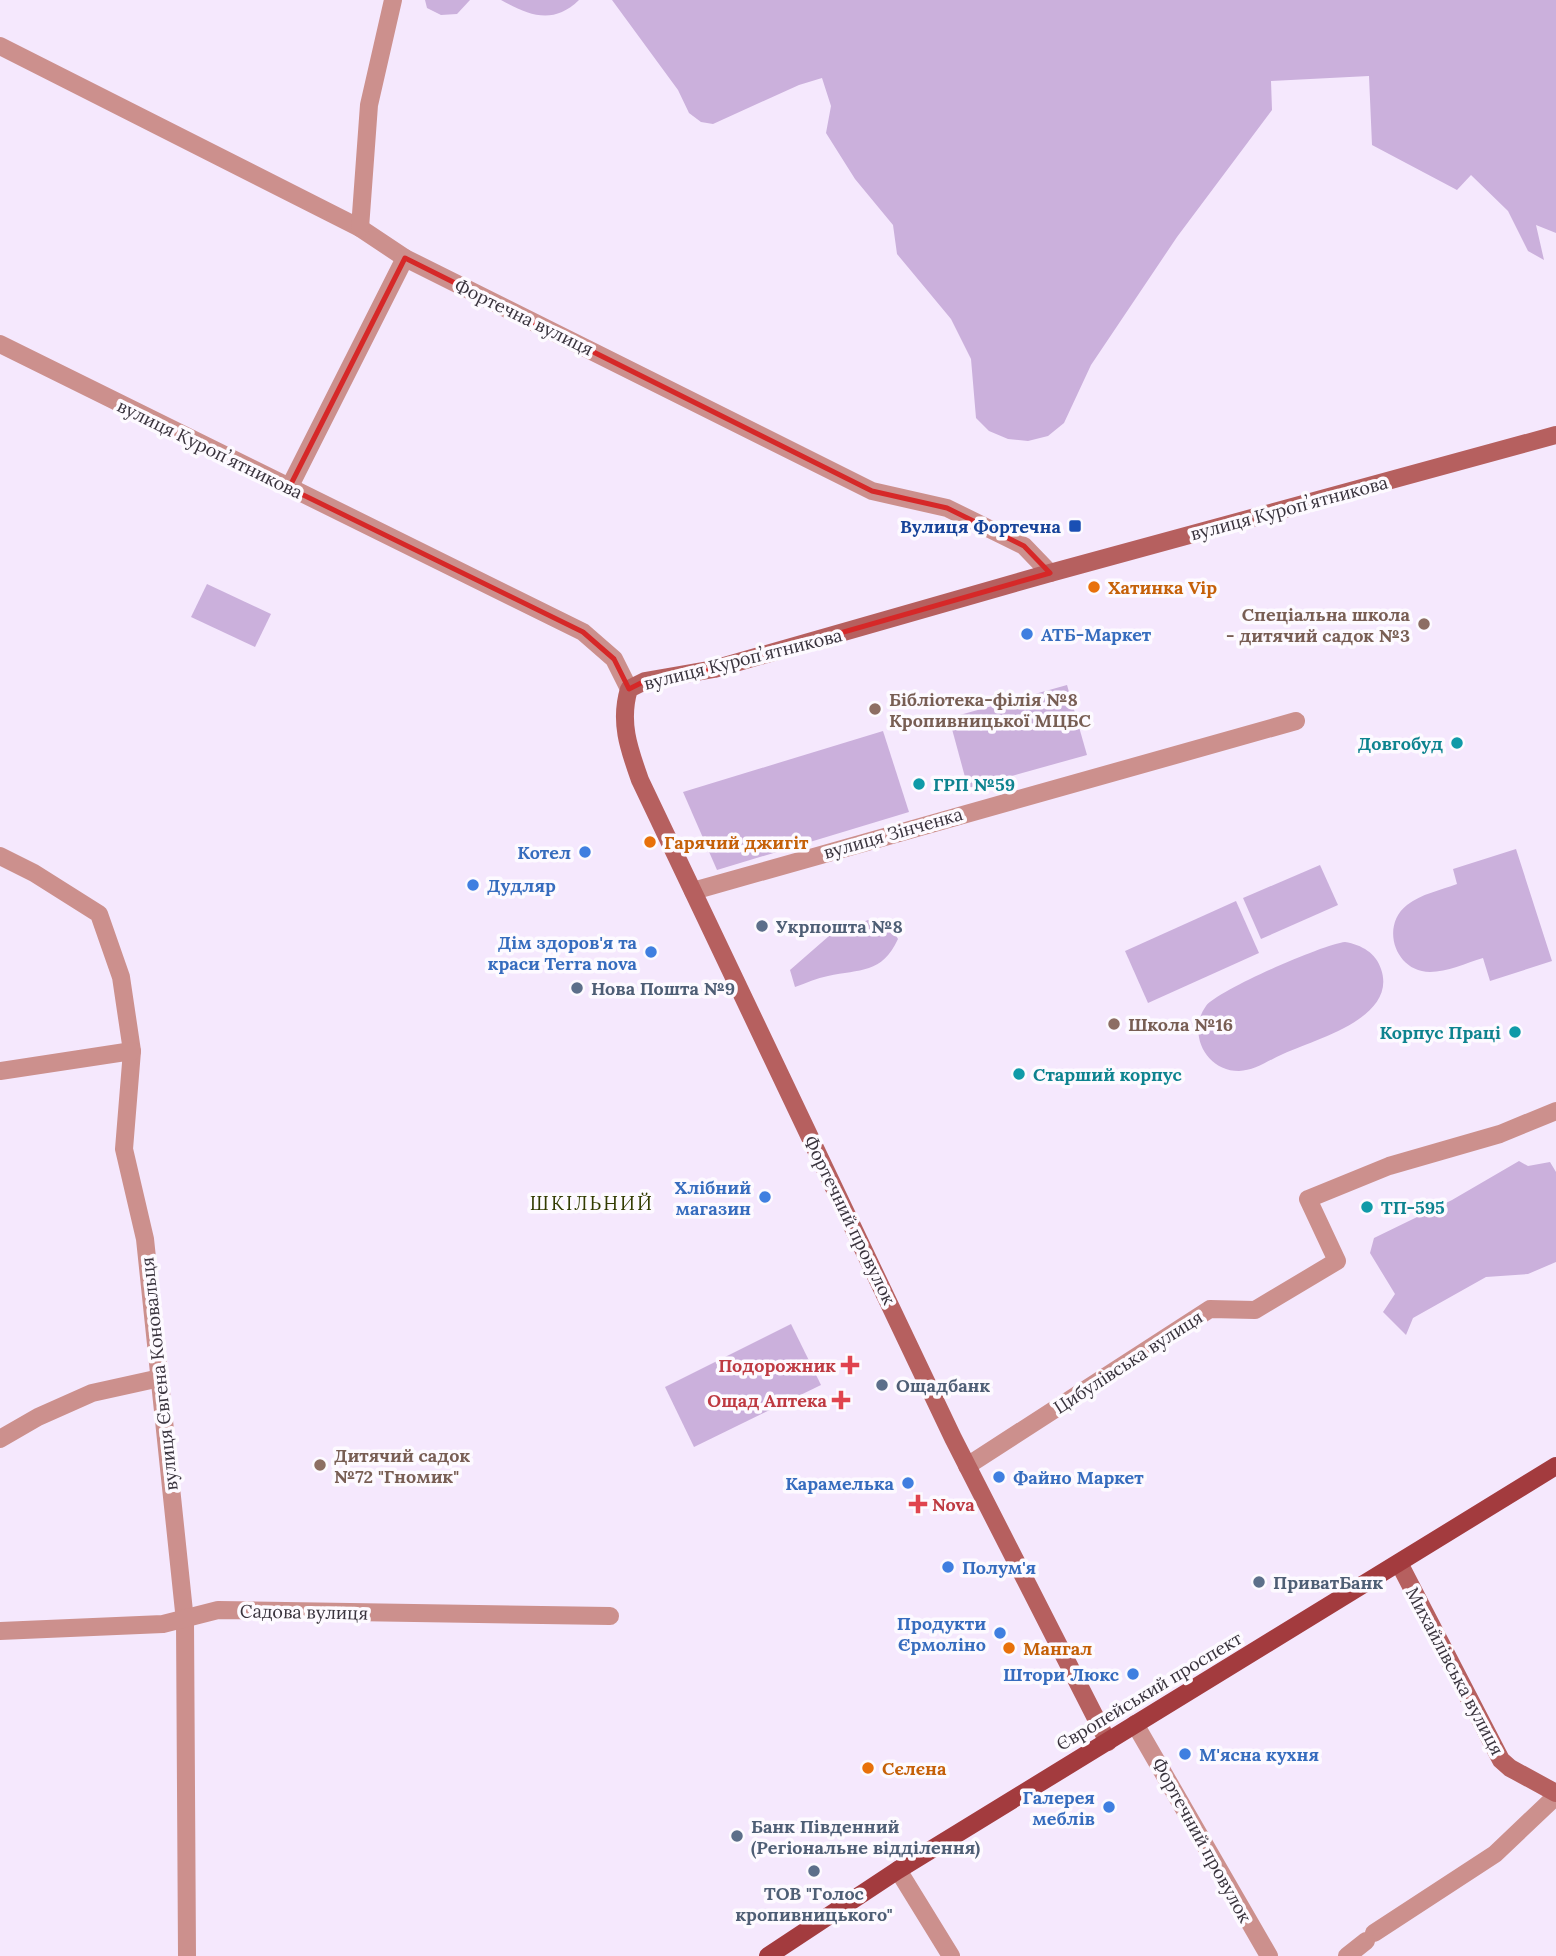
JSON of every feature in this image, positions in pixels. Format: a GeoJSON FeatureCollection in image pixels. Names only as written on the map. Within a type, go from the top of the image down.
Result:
{"type":"FeatureCollection","features":[{"type":"Feature","properties":{"kind":"main road","name":"Європейський проспект"},"geometry":{"type":"LineString","coordinates":[[768,1956],[898,1870],[1556,1466]]}},
{"type":"Feature","properties":{"kind":"street"},"geometry":{"type":"LineString","coordinates":[[360,228],[369,105],[393,0]]}},
{"type":"Feature","properties":{"kind":"street","name":"Фортечна вулиця"},"geometry":{"type":"LineString","coordinates":[[0,46],[360,228],[405,258],[872,491],[947,508],[1024,546],[1050,573]]}},
{"type":"Feature","properties":{"kind":"street"},"geometry":{"type":"LineString","coordinates":[[289,488],[405,258]]}},
{"type":"Feature","properties":{"kind":"street","name":"вулиця Куропʼятникова"},"geometry":{"type":"LineString","coordinates":[[0,344],[583,632],[614,659],[629,689],[645,681],[714,669],[1050,573],[1556,435]]}},
{"type":"Feature","properties":{"kind":"street","name":"Фортечний провулок"},"geometry":{"type":"LineString","coordinates":[[629,689],[624,708],[625,737],[640,780],[967,1466],[1108,1742]]}},
{"type":"Feature","properties":{"kind":"street","name":"вулиця Зінченка"},"geometry":{"type":"LineString","coordinates":[[693,891],[1296,721]]}},
{"type":"Feature","properties":{"kind":"street","name":"вулиця Євгена Коновальця"},"geometry":{"type":"LineString","coordinates":[[0,856],[34,873],[99,915],[121,977],[132,1051],[124,1149],[145,1239],[185,1621],[187,1956]]}},
{"type":"Feature","properties":{"kind":"street"},"geometry":{"type":"LineString","coordinates":[[0,1070],[132,1051]]}},
{"type":"Feature","properties":{"kind":"street","name":"Цибулівська вулиця"},"geometry":{"type":"LineString","coordinates":[[967,1466],[1210,1309],[1255,1310],[1337,1261],[1308,1199],[1389,1166],[1500,1134],[1556,1111]]}},
{"type":"Feature","properties":{"kind":"street"},"geometry":{"type":"LineString","coordinates":[[0,1438],[38,1417],[92,1393],[160,1378]]}},
{"type":"Feature","properties":{"kind":"street","name":"Михайлівська вулиця"},"geometry":{"type":"LineString","coordinates":[[1399,1563],[1501,1760],[1556,1795]]}},
{"type":"Feature","properties":{"kind":"street","name":"Садова вулиця"},"geometry":{"type":"LineString","coordinates":[[0,1631],[163,1625],[218,1610],[610,1616]]}},
{"type":"Feature","properties":{"kind":"street","name":"Фортечний провулок"},"geometry":{"type":"LineString","coordinates":[[1135,1724],[1269,1956]]}},
{"type":"Feature","properties":{"kind":"street"},"geometry":{"type":"LineString","coordinates":[[1347,1956],[1370,1937],[1495,1854],[1556,1795]]}},
{"type":"Feature","properties":{"kind":"street"},"geometry":{"type":"LineString","coordinates":[[898,1870],[951,1956]]}},
{"type":"Feature","properties":{"kind":"highlighted area"},"geometry":{"type":"Polygon","coordinates":[[[405,258],[872,491],[947,508],[1024,546],[1050,573],[714,669],[645,681],[629,689],[614,659],[583,632],[289,488],[405,258]]]}},
{"type":"Feature","properties":{"kind":"shaded area"},"geometry":{"type":"Polygon","coordinates":[[[425,0],[470,0],[457,14],[441,15],[427,8],[425,0]]]}},
{"type":"Feature","properties":{"kind":"shaded area"},"geometry":{"type":"Polygon","coordinates":[[[501,0],[579,0],[560,13],[541,15],[532,14],[501,0]]]}},
{"type":"Feature","properties":{"kind":"shaded area"},"geometry":{"type":"Polygon","coordinates":[[[612,0],[1556,0],[1556,233],[1536,225],[1544,260],[1528,251],[1508,211],[1471,175],[1457,190],[1372,145],[1369,76],[1271,81],[1272,110],[1177,237],[1091,365],[1064,423],[1048,436],[1028,441],[1008,439],[989,431],[976,418],[971,359],[951,319],[897,254],[893,225],[855,179],[826,133],[831,106],[822,78],[799,85],[713,124],[701,122],[689,113],[678,90],[612,0]]]}},
{"type":"Feature","properties":{"kind":"shaded area"},"geometry":{"type":"Polygon","coordinates":[[[207,584],[271,614],[255,647],[191,617],[207,584]]]}},
{"type":"Feature","properties":{"kind":"shaded area"},"geometry":{"type":"Polygon","coordinates":[[[1067,685],[1087,755],[968,788],[949,718],[1067,685]]]}},
{"type":"Feature","properties":{"kind":"shaded area"},"geometry":{"type":"Polygon","coordinates":[[[883,731],[909,812],[717,870],[683,792],[883,731]]]}},
{"type":"Feature","properties":{"kind":"shaded area"},"geometry":{"type":"Polygon","coordinates":[[[1516,849],[1552,961],[1490,981],[1483,958],[1450,969],[1430,972],[1418,970],[1400,956],[1395,946],[1394,924],[1407,905],[1425,895],[1457,884],[1453,869],[1516,849]]]}},
{"type":"Feature","properties":{"kind":"shaded area"},"geometry":{"type":"Polygon","coordinates":[[[1320,865],[1338,905],[1261,939],[1243,898],[1320,865]]]}},
{"type":"Feature","properties":{"kind":"shaded area"},"geometry":{"type":"Polygon","coordinates":[[[1236,901],[1259,953],[1148,1003],[1125,951],[1236,901]]]}},
{"type":"Feature","properties":{"kind":"shaded area"},"geometry":{"type":"Polygon","coordinates":[[[868,920],[891,927],[898,939],[885,959],[869,968],[824,977],[795,987],[790,970],[829,936],[868,920]]]}},
{"type":"Feature","properties":{"kind":"shaded area"},"geometry":{"type":"Polygon","coordinates":[[[1345,942],[1368,951],[1376,958],[1381,969],[1383,986],[1378,1001],[1366,1013],[1333,1033],[1250,1069],[1227,1069],[1209,1057],[1199,1038],[1198,1027],[1206,1006],[1230,990],[1272,969],[1345,942]]]}},
{"type":"Feature","properties":{"kind":"shaded area"},"geometry":{"type":"Polygon","coordinates":[[[1519,1161],[1528,1166],[1550,1162],[1556,1172],[1556,1262],[1528,1274],[1486,1277],[1413,1318],[1406,1335],[1383,1312],[1395,1294],[1370,1253],[1374,1238],[1452,1200],[1519,1161]]]}},
{"type":"Feature","properties":{"kind":"shaded area"},"geometry":{"type":"Polygon","coordinates":[[[791,1324],[821,1385],[694,1447],[665,1387],[791,1324]]]}},
{"type":"Feature","properties":{"kind":"place","name":"Вулиця Фортечна"},"geometry":{"type":"Point","coordinates":[1075,526]}},
{"type":"Feature","properties":{"kind":"place","name":"Хатинка Vip"},"geometry":{"type":"Point","coordinates":[1094,587]}},
{"type":"Feature","properties":{"kind":"place","name":"Спеціальна школа - дитячий садок №3"},"geometry":{"type":"Point","coordinates":[1424,624]}},
{"type":"Feature","properties":{"kind":"place","name":"АТБ-Маркет"},"geometry":{"type":"Point","coordinates":[1027,634]}},
{"type":"Feature","properties":{"kind":"place","name":"Бібліотека-філія №8 Кропивницької МЦБС"},"geometry":{"type":"Point","coordinates":[875,709]}},
{"type":"Feature","properties":{"kind":"place","name":"Довгобуд"},"geometry":{"type":"Point","coordinates":[1457,743]}},
{"type":"Feature","properties":{"kind":"place","name":"ГРП №59"},"geometry":{"type":"Point","coordinates":[919,784]}},
{"type":"Feature","properties":{"kind":"place","name":"Гарячий джигіт"},"geometry":{"type":"Point","coordinates":[650,842]}},
{"type":"Feature","properties":{"kind":"place","name":"Котел"},"geometry":{"type":"Point","coordinates":[585,852]}},
{"type":"Feature","properties":{"kind":"place","name":"Дудляр"},"geometry":{"type":"Point","coordinates":[473,885]}},
{"type":"Feature","properties":{"kind":"place","name":"Укрпошта №8"},"geometry":{"type":"Point","coordinates":[762,926]}},
{"type":"Feature","properties":{"kind":"place","name":"Дім здоров'я та краси Terra nova"},"geometry":{"type":"Point","coordinates":[651,952]}},
{"type":"Feature","properties":{"kind":"place","name":"Нова Пошта №9"},"geometry":{"type":"Point","coordinates":[577,988]}},
{"type":"Feature","properties":{"kind":"place","name":"Школа №16"},"geometry":{"type":"Point","coordinates":[1114,1024]}},
{"type":"Feature","properties":{"kind":"place","name":"Корпус Праці"},"geometry":{"type":"Point","coordinates":[1515,1032]}},
{"type":"Feature","properties":{"kind":"place","name":"Старший корпус"},"geometry":{"type":"Point","coordinates":[1019,1074]}},
{"type":"Feature","properties":{"kind":"place","name":"Хлібний магазин"},"geometry":{"type":"Point","coordinates":[765,1197]}},
{"type":"Feature","properties":{"kind":"place","name":"ТП-595"},"geometry":{"type":"Point","coordinates":[1367,1207]}},
{"type":"Feature","properties":{"kind":"place","name":"Подорожник"},"geometry":{"type":"Point","coordinates":[850,1365]}},
{"type":"Feature","properties":{"kind":"place","name":"Ощадбанк"},"geometry":{"type":"Point","coordinates":[882,1385]}},
{"type":"Feature","properties":{"kind":"place","name":"Ощад Аптека"},"geometry":{"type":"Point","coordinates":[841,1400]}},
{"type":"Feature","properties":{"kind":"place","name":"Дитячий садок №72 \"Гномик\""},"geometry":{"type":"Point","coordinates":[320,1465]}},
{"type":"Feature","properties":{"kind":"place","name":"Файно Маркет"},"geometry":{"type":"Point","coordinates":[999,1477]}},
{"type":"Feature","properties":{"kind":"place","name":"Карамелька"},"geometry":{"type":"Point","coordinates":[908,1483]}},
{"type":"Feature","properties":{"kind":"place","name":"Nova"},"geometry":{"type":"Point","coordinates":[918,1504]}},
{"type":"Feature","properties":{"kind":"place","name":"Полум'я"},"geometry":{"type":"Point","coordinates":[948,1567]}},
{"type":"Feature","properties":{"kind":"place","name":"ПриватБанк"},"geometry":{"type":"Point","coordinates":[1259,1582]}},
{"type":"Feature","properties":{"kind":"place","name":"Продукти Єрмоліно"},"geometry":{"type":"Point","coordinates":[1000,1633]}},
{"type":"Feature","properties":{"kind":"place","name":"Мангал"},"geometry":{"type":"Point","coordinates":[1009,1648]}},
{"type":"Feature","properties":{"kind":"place","name":"Штори Люкс"},"geometry":{"type":"Point","coordinates":[1133,1674]}},
{"type":"Feature","properties":{"kind":"place","name":"М'ясна кухня"},"geometry":{"type":"Point","coordinates":[1185,1754]}},
{"type":"Feature","properties":{"kind":"place","name":"Сєлєна"},"geometry":{"type":"Point","coordinates":[868,1768]}},
{"type":"Feature","properties":{"kind":"place","name":"Галерея меблів"},"geometry":{"type":"Point","coordinates":[1109,1807]}},
{"type":"Feature","properties":{"kind":"place","name":"Банк Південний (Регіональне відділення)"},"geometry":{"type":"Point","coordinates":[737,1836]}},
{"type":"Feature","properties":{"kind":"place","name":"ТОВ \"Голос кропивницького\""},"geometry":{"type":"Point","coordinates":[814,1871]}},
{"type":"Feature","properties":{"kind":"district","name":"ШКІЛЬНИЙ"},"geometry":{"type":"Point","coordinates":[592,1203]}}]}
